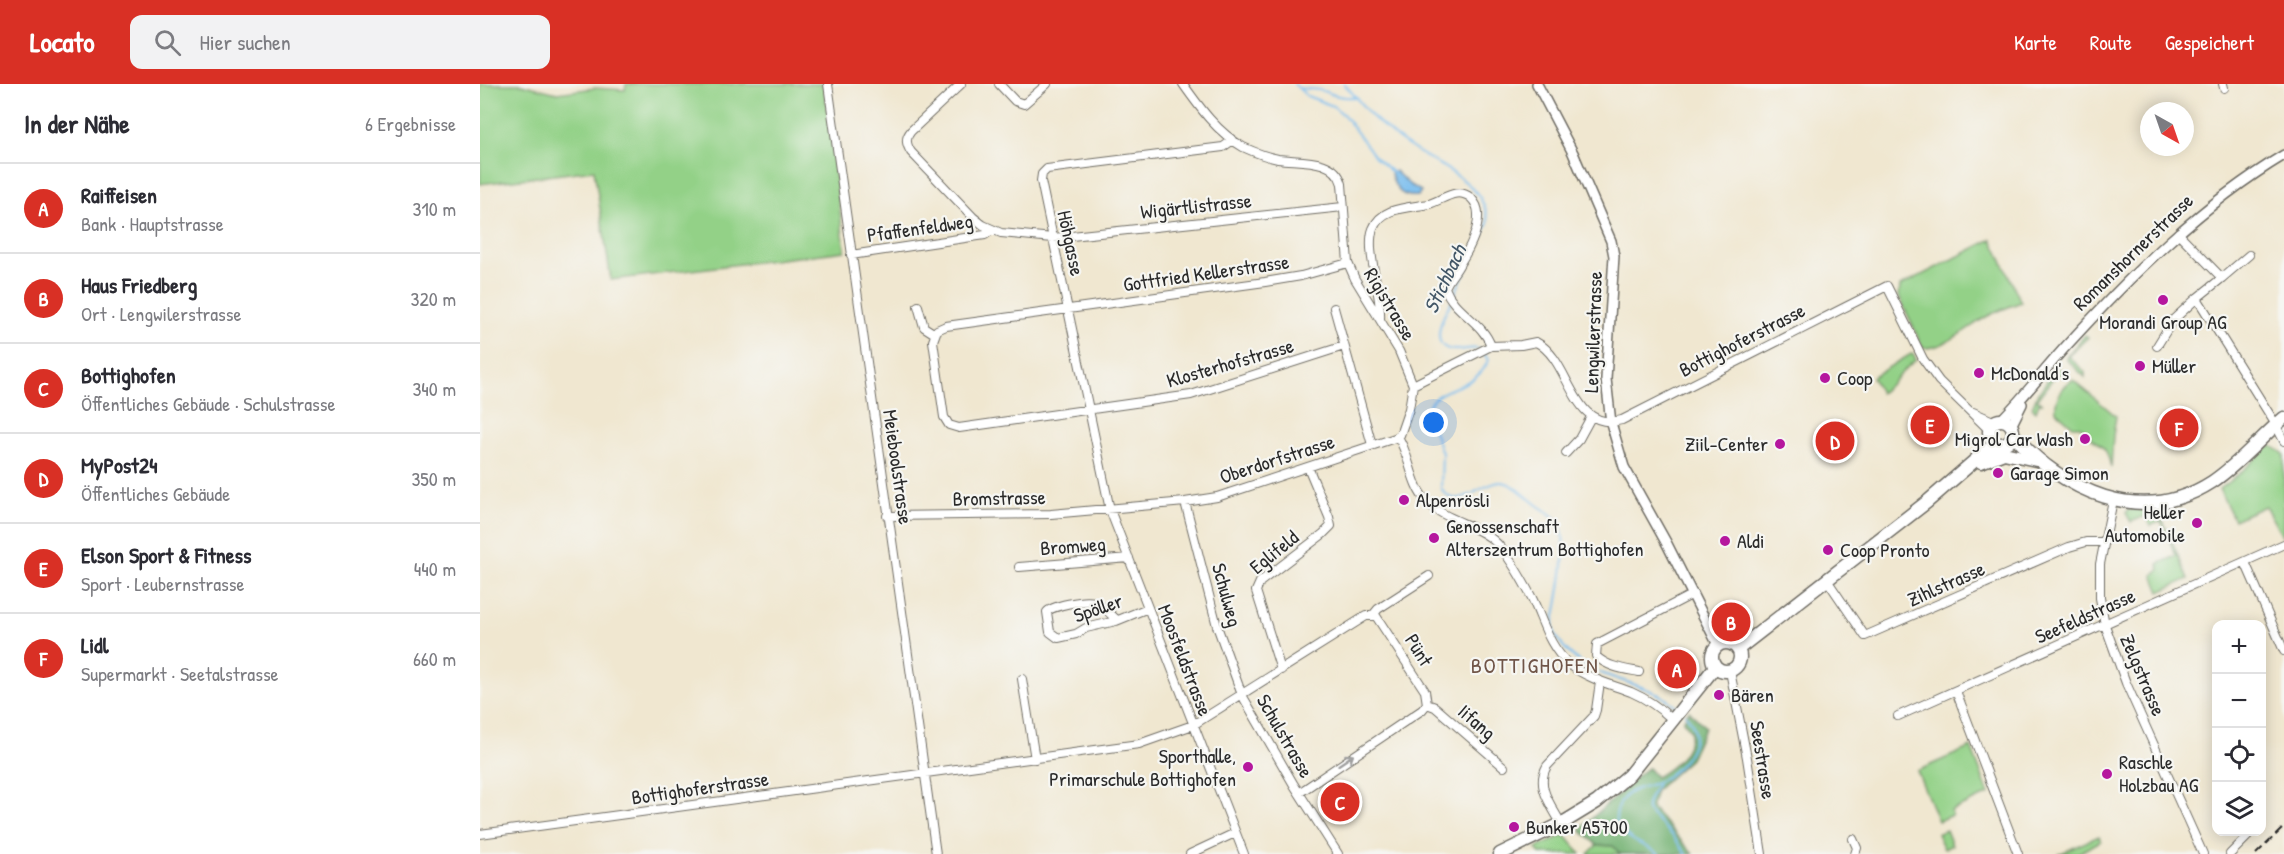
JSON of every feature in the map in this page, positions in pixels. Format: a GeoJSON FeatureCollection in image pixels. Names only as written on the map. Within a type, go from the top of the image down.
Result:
{"type":"FeatureCollection","features":[{"type":"Feature","properties":{"kind":"main road"},"geometry":{"type":"LineString","coordinates":[[2000,432],[2077,487],[2113,500],[2146,502],[2185,494],[2207,485],[2234,465],[2280,422]]}},
{"type":"Feature","properties":{"kind":"main road","name":"Romanshornerstrasse"},"geometry":{"type":"LineString","coordinates":[[1738,649],[1927,502],[1964,471],[2000,432]]}},
{"type":"Feature","properties":{"kind":"main road"},"geometry":{"type":"LineString","coordinates":[[1964,471],[1992,456],[2004,453],[2033,457]]}},
{"type":"Feature","properties":{"kind":"main road"},"geometry":{"type":"LineString","coordinates":[[1729,643],[1738,649],[1740,660],[1737,667],[1730,671],[1722,671],[1712,661],[1712,654],[1719,645],[1729,643]]}},
{"type":"Feature","properties":{"kind":"main road"},"geometry":{"type":"LineString","coordinates":[[1500,854],[1528,839],[1548,832],[1597,802],[1629,775],[1716,667]]}},
{"type":"Feature","properties":{"kind":"main road"},"geometry":{"type":"LineString","coordinates":[[1528,839],[1532,834],[1610,785],[1641,758]]}},
{"type":"Feature","properties":{"kind":"street","name":"Meieboolstrasse"},"geometry":{"type":"LineString","coordinates":[[828,84],[936,854]]}},
{"type":"Feature","properties":{"kind":"street"},"geometry":{"type":"LineString","coordinates":[[960,84],[911,131],[907,141],[911,152],[967,212],[992,230]]}},
{"type":"Feature","properties":{"kind":"street"},"geometry":{"type":"LineString","coordinates":[[999,84],[1015,101],[1024,104],[1047,84]]}},
{"type":"Feature","properties":{"kind":"street","name":"Rigistrasse"},"geometry":{"type":"LineString","coordinates":[[1183,84],[1206,116],[1233,140],[1250,150],[1276,159],[1330,167],[1341,179],[1348,263],[1355,279],[1399,351],[1413,385]]}},
{"type":"Feature","properties":{"kind":"street","name":"Lengwilerstrasse"},"geometry":{"type":"LineString","coordinates":[[1537,84],[1603,217],[1613,250],[1606,379],[1611,423],[1624,467],[1719,645]]}},
{"type":"Feature","properties":{"kind":"street","name":"Höhgasse"},"geometry":{"type":"LineString","coordinates":[[1110,510],[1041,181],[1042,174],[1047,169],[1223,147],[1233,140]]}},
{"type":"Feature","properties":{"kind":"street","name":"Romanshornerstrasse"},"geometry":{"type":"LineString","coordinates":[[2000,432],[2054,359],[2107,302],[2178,233],[2238,184],[2284,155]]}},
{"type":"Feature","properties":{"kind":"street"},"geometry":{"type":"LineString","coordinates":[[1380,319],[1381,306],[1371,242],[1380,218],[1391,210],[1432,203],[1455,193],[1465,193],[1478,208],[1479,217],[1465,254],[1446,284],[1446,291],[1485,333],[1488,348]]}},
{"type":"Feature","properties":{"kind":"street","name":"Wigärtlistrasse"},"geometry":{"type":"LineString","coordinates":[[992,230],[1053,238],[1343,207]]}},
{"type":"Feature","properties":{"kind":"street","name":"Pfaffenfeldweg"},"geometry":{"type":"LineString","coordinates":[[852,255],[985,236],[992,230]]}},
{"type":"Feature","properties":{"kind":"street"},"geometry":{"type":"LineString","coordinates":[[2178,233],[2222,278]]}},
{"type":"Feature","properties":{"kind":"street"},"geometry":{"type":"LineString","coordinates":[[2157,345],[2173,320],[2249,255]]}},
{"type":"Feature","properties":{"kind":"street","name":"Gottfried Kellerstrasse"},"geometry":{"type":"LineString","coordinates":[[934,334],[946,326],[1301,276],[1348,263]]}},
{"type":"Feature","properties":{"kind":"street","name":"Bottighoferstrasse"},"geometry":{"type":"LineString","coordinates":[[1611,423],[1622,420],[1887,286],[1923,359],[1939,381],[1967,408],[2000,432]]}},
{"type":"Feature","properties":{"kind":"street"},"geometry":{"type":"LineString","coordinates":[[2198,298],[2280,422],[2284,441]]}},
{"type":"Feature","properties":{"kind":"street"},"geometry":{"type":"LineString","coordinates":[[918,306],[924,327],[934,334]]}},
{"type":"Feature","properties":{"kind":"street"},"geometry":{"type":"LineString","coordinates":[[1334,308],[1371,446]]}},
{"type":"Feature","properties":{"kind":"street","name":"Klosterhofstrasse"},"geometry":{"type":"LineString","coordinates":[[934,334],[933,341],[944,417],[952,427],[959,428],[1191,395],[1344,346]]}},
{"type":"Feature","properties":{"kind":"street"},"geometry":{"type":"LineString","coordinates":[[1611,423],[1591,417],[1585,411],[1544,346],[1532,341],[1521,345],[1488,348],[1413,385],[1409,409],[1398,437],[1404,446],[1415,482],[1423,497],[1440,512],[1483,533],[1496,543],[1530,595],[1558,653],[1572,667],[1600,682],[1677,713]]}},
{"type":"Feature","properties":{"kind":"street"},"geometry":{"type":"LineString","coordinates":[[1566,453],[1579,439],[1591,417]]}},
{"type":"Feature","properties":{"kind":"street","name":"Oberdorfstrasse"},"geometry":{"type":"LineString","coordinates":[[1110,510],[1217,497],[1398,437]]}},
{"type":"Feature","properties":{"kind":"street","name":"Eglifeld"},"geometry":{"type":"LineString","coordinates":[[1281,670],[1256,591],[1260,582],[1323,534],[1330,526],[1329,517],[1308,467]]}},
{"type":"Feature","properties":{"kind":"street","name":"Zelgstrasse"},"geometry":{"type":"LineString","coordinates":[[2113,500],[2104,542],[2099,585],[2101,610],[2126,683],[2203,854]]}},
{"type":"Feature","properties":{"kind":"street","name":"Schulweg"},"geometry":{"type":"LineString","coordinates":[[1185,502],[1217,626],[1242,695]]}},
{"type":"Feature","properties":{"kind":"street","name":"Bromstrasse"},"geometry":{"type":"LineString","coordinates":[[887,516],[1051,514],[1110,510]]}},
{"type":"Feature","properties":{"kind":"street","name":"Moosfeldstrasse"},"geometry":{"type":"LineString","coordinates":[[1110,510],[1244,854]]}},
{"type":"Feature","properties":{"kind":"street","name":"Zihlstrasse"},"geometry":{"type":"LineString","coordinates":[[1827,580],[1866,636],[2069,547],[2086,542],[2104,542]]}},
{"type":"Feature","properties":{"kind":"street","name":"Seefeldstrasse"},"geometry":{"type":"LineString","coordinates":[[1898,716],[2284,544]]}},
{"type":"Feature","properties":{"kind":"street","name":"Bromweg"},"geometry":{"type":"LineString","coordinates":[[1019,567],[1129,558]]}},
{"type":"Feature","properties":{"kind":"street"},"geometry":{"type":"LineString","coordinates":[[2245,562],[2284,651]]}},
{"type":"Feature","properties":{"kind":"street"},"geometry":{"type":"LineString","coordinates":[[1242,695],[1366,616],[1373,615],[1378,609],[1429,576]]}},
{"type":"Feature","properties":{"kind":"street"},"geometry":{"type":"LineString","coordinates":[[1639,672],[1602,661],[1596,656],[1597,644],[1693,594]]}},
{"type":"Feature","properties":{"kind":"street","name":"Spöller"},"geometry":{"type":"LineString","coordinates":[[1117,620],[1095,602],[1052,607],[1048,609],[1047,616],[1050,632],[1058,638],[1076,634],[1086,628],[1117,620],[1148,608]]}},
{"type":"Feature","properties":{"kind":"street","name":"Pünt"},"geometry":{"type":"LineString","coordinates":[[1373,615],[1381,620],[1425,691],[1427,704]]}},
{"type":"Feature","properties":{"kind":"street","name":"Seestrasse"},"geometry":{"type":"LineString","coordinates":[[1730,671],[1762,854]]}},
{"type":"Feature","properties":{"kind":"street"},"geometry":{"type":"LineString","coordinates":[[1022,679],[1035,759]]}},
{"type":"Feature","properties":{"kind":"street"},"geometry":{"type":"LineString","coordinates":[[1558,818],[1544,791],[1542,782],[1545,770],[1594,716],[1600,682]]}},
{"type":"Feature","properties":{"kind":"street"},"geometry":{"type":"LineString","coordinates":[[1956,691],[2018,854]]}},
{"type":"Feature","properties":{"kind":"street","name":"Bottighoferstrasse"},"geometry":{"type":"LineString","coordinates":[[480,834],[1139,744],[1193,725],[1242,695]]}},
{"type":"Feature","properties":{"kind":"street","name":"Schulstrasse"},"geometry":{"type":"LineString","coordinates":[[1242,695],[1338,854]]}},
{"type":"Feature","properties":{"kind":"street"},"geometry":{"type":"LineString","coordinates":[[1299,792],[1422,711],[1427,704]]}},
{"type":"Feature","properties":{"kind":"street","name":"Iifang"},"geometry":{"type":"LineString","coordinates":[[1427,704],[1435,707],[1504,767]]}},
{"type":"Feature","properties":{"kind":"street"},"geometry":{"type":"LineString","coordinates":[[1190,854],[1235,833]]}},
{"type":"Feature","properties":{"kind":"street"},"geometry":{"type":"LineString","coordinates":[[2230,854],[2247,837]]}},
{"type":"Feature","properties":{"kind":"street"},"geometry":{"type":"LineString","coordinates":[[1853,839],[1857,848],[1854,854]]}},
{"type":"Feature","properties":{"kind":"green space"},"geometry":{"type":"Polygon","coordinates":[[[480,84],[521,84],[557,93],[595,88],[625,90],[626,84],[824,84],[845,251],[611,280],[594,170],[480,184],[480,84]]]}},
{"type":"Feature","properties":{"kind":"green space"},"geometry":{"type":"Polygon","coordinates":[[[1992,239],[2021,302],[1986,317],[1948,342],[1923,348],[1899,296],[1900,286],[1992,239]]]}},
{"type":"Feature","properties":{"kind":"green space"},"geometry":{"type":"Polygon","coordinates":[[[2085,335],[2088,337],[2068,356],[2085,372],[2085,377],[2066,359],[2067,356],[2085,335]]]}},
{"type":"Feature","properties":{"kind":"green space"},"geometry":{"type":"Polygon","coordinates":[[[1911,354],[1916,360],[1880,393],[1872,377],[1911,354]]]}},
{"type":"Feature","properties":{"kind":"green space"},"geometry":{"type":"Polygon","coordinates":[[[2056,368],[2063,371],[2062,376],[2057,373],[2037,399],[2042,403],[2039,403],[2036,411],[2032,407],[2037,395],[2056,368]]]}},
{"type":"Feature","properties":{"kind":"green space"},"geometry":{"type":"Polygon","coordinates":[[[2073,380],[2116,416],[2111,468],[2106,452],[2087,435],[2089,433],[2080,426],[2073,426],[2056,411],[2056,402],[2060,393],[2073,380]]]}},
{"type":"Feature","properties":{"kind":"green space"},"geometry":{"type":"Polygon","coordinates":[[[2272,446],[2284,454],[2283,538],[2265,506],[2234,520],[2219,489],[2272,446]]]}},
{"type":"Feature","properties":{"kind":"green space"},"geometry":{"type":"Polygon","coordinates":[[[2158,509],[2188,579],[2160,592],[2153,575],[2160,570],[2158,564],[2176,556],[2161,521],[2150,526],[2145,516],[2131,522],[2126,513],[2128,510],[2158,509]]]}},
{"type":"Feature","properties":{"kind":"green space"},"geometry":{"type":"Polygon","coordinates":[[[1689,711],[1705,727],[1690,759],[1656,790],[1651,807],[1693,854],[1620,854],[1613,846],[1597,845],[1580,830],[1644,770],[1648,768],[1656,777],[1680,758],[1690,739],[1691,731],[1683,721],[1689,711]]]}},
{"type":"Feature","properties":{"kind":"green space"},"geometry":{"type":"Polygon","coordinates":[[[1971,747],[1989,794],[1951,811],[1952,815],[1938,821],[1917,771],[1971,747]]]}},
{"type":"Feature","properties":{"kind":"green space"},"geometry":{"type":"Polygon","coordinates":[[[1946,830],[1952,845],[1944,849],[1937,834],[1946,830]]]}},
{"type":"Feature","properties":{"kind":"green space"},"geometry":{"type":"Polygon","coordinates":[[[1565,835],[1581,854],[1540,854],[1536,848],[1565,835]]]}},
{"type":"Feature","properties":{"kind":"green space"},"geometry":{"type":"Polygon","coordinates":[[[2099,836],[2101,841],[2077,854],[2059,854],[2099,836]]]}},
{"type":"Feature","properties":{"kind":"green space"},"geometry":{"type":"Polygon","coordinates":[[[1597,845],[1614,846],[1620,854],[1588,854],[1597,845]]]}},
{"type":"Feature","properties":{"kind":"water"},"geometry":{"type":"Polygon","coordinates":[[[1395,171],[1410,185],[1421,191],[1418,196],[1407,196],[1400,191],[1391,174],[1395,171]]]}},
{"type":"Feature","properties":{"kind":"waterway"},"geometry":{"type":"LineString","coordinates":[[1294,84],[1307,96],[1333,106],[1344,115],[1376,158],[1393,173]]}},
{"type":"Feature","properties":{"kind":"waterway","name":"Stichbach"},"geometry":{"type":"LineString","coordinates":[[1344,84],[1371,115],[1388,130],[1407,145],[1460,178],[1479,197],[1488,223],[1453,297]]}},
{"type":"Feature","properties":{"kind":"waterway"},"geometry":{"type":"LineString","coordinates":[[1299,88],[1320,90],[1344,97],[1357,97]]}},
{"type":"Feature","properties":{"kind":"waterway","name":"Stichbach"},"geometry":{"type":"LineString","coordinates":[[1451,302],[1440,330],[1441,344],[1455,350],[1479,349]]}},
{"type":"Feature","properties":{"kind":"waterway","name":"Stichbach"},"geometry":{"type":"LineString","coordinates":[[1483,352],[1488,360],[1483,370],[1475,378],[1436,397],[1430,403],[1427,412],[1442,453],[1441,488],[1447,495],[1461,498],[1493,483],[1509,484],[1555,518],[1562,530],[1563,556],[1553,625],[1563,646],[1576,659],[1590,668],[1650,690],[1678,708]]}},
{"type":"Feature","properties":{"kind":"waterway","name":"Stichbach"},"geometry":{"type":"LineString","coordinates":[[1659,854],[1625,834],[1618,825],[1616,813],[1626,795],[1665,778],[1682,763],[1693,743],[1694,733],[1692,723],[1685,714]]}},
{"type":"Feature","properties":{"kind":"waterway"},"geometry":{"type":"LineString","coordinates":[[1657,782],[1647,803],[1647,810],[1673,836],[1686,854]]}},
{"type":"Feature","properties":{"kind":"railway"},"geometry":{"type":"LineString","coordinates":[[2256,854],[2284,827]]}},
{"type":"Feature","properties":{"kind":"place","name":"Morandi Group AG"},"geometry":{"type":"Point","coordinates":[2163,300]}},
{"type":"Feature","properties":{"kind":"place","name":"Müller"},"geometry":{"type":"Point","coordinates":[2140,366]}},
{"type":"Feature","properties":{"kind":"place","name":"McDonald's"},"geometry":{"type":"Point","coordinates":[1979,373]}},
{"type":"Feature","properties":{"kind":"place","name":"Coop"},"geometry":{"type":"Point","coordinates":[1825,378]}},
{"type":"Feature","properties":{"kind":"place","name":"Elson Sport & Fitness"},"geometry":{"type":"Point","coordinates":[1930,425]}},
{"type":"Feature","properties":{"kind":"place","name":"Lidl"},"geometry":{"type":"Point","coordinates":[2179,428]}},
{"type":"Feature","properties":{"kind":"place","name":"Migrol Car Wash"},"geometry":{"type":"Point","coordinates":[2085,439]}},
{"type":"Feature","properties":{"kind":"place","name":"MyPost24"},"geometry":{"type":"Point","coordinates":[1835,441]}},
{"type":"Feature","properties":{"kind":"place","name":"Ziil-Center"},"geometry":{"type":"Point","coordinates":[1780,444]}},
{"type":"Feature","properties":{"kind":"place","name":"Garage Simon"},"geometry":{"type":"Point","coordinates":[1998,473]}},
{"type":"Feature","properties":{"kind":"place","name":"Alpenrösli"},"geometry":{"type":"Point","coordinates":[1404,500]}},
{"type":"Feature","properties":{"kind":"place","name":"Heller Automobile"},"geometry":{"type":"Point","coordinates":[2197,523]}},
{"type":"Feature","properties":{"kind":"place","name":"Genossenschaft Alterszentrum Bottighofen"},"geometry":{"type":"Point","coordinates":[1434,538]}},
{"type":"Feature","properties":{"kind":"place","name":"Aldi"},"geometry":{"type":"Point","coordinates":[1725,541]}},
{"type":"Feature","properties":{"kind":"place","name":"Coop Pronto"},"geometry":{"type":"Point","coordinates":[1828,550]}},
{"type":"Feature","properties":{"kind":"place","name":"Haus Friedberg"},"geometry":{"type":"Point","coordinates":[1731,622]}},
{"type":"Feature","properties":{"kind":"place","name":"Raiffeisen"},"geometry":{"type":"Point","coordinates":[1677,669]}},
{"type":"Feature","properties":{"kind":"place","name":"Bären"},"geometry":{"type":"Point","coordinates":[1719,695]}},
{"type":"Feature","properties":{"kind":"place","name":"Sporthalle, Primarschule Bottighofen"},"geometry":{"type":"Point","coordinates":[1248,767]}},
{"type":"Feature","properties":{"kind":"place","name":"Raschle Holzbau AG"},"geometry":{"type":"Point","coordinates":[2107,774]}},
{"type":"Feature","properties":{"kind":"place","name":"Bottighofen"},"geometry":{"type":"Point","coordinates":[1340,802]}},
{"type":"Feature","properties":{"kind":"place","name":"Bunker A5700"},"geometry":{"type":"Point","coordinates":[1514,827]}},
{"type":"Feature","properties":{"kind":"district","name":"BOTTIGHOFEN"},"geometry":{"type":"Point","coordinates":[1535,665]}}]}
